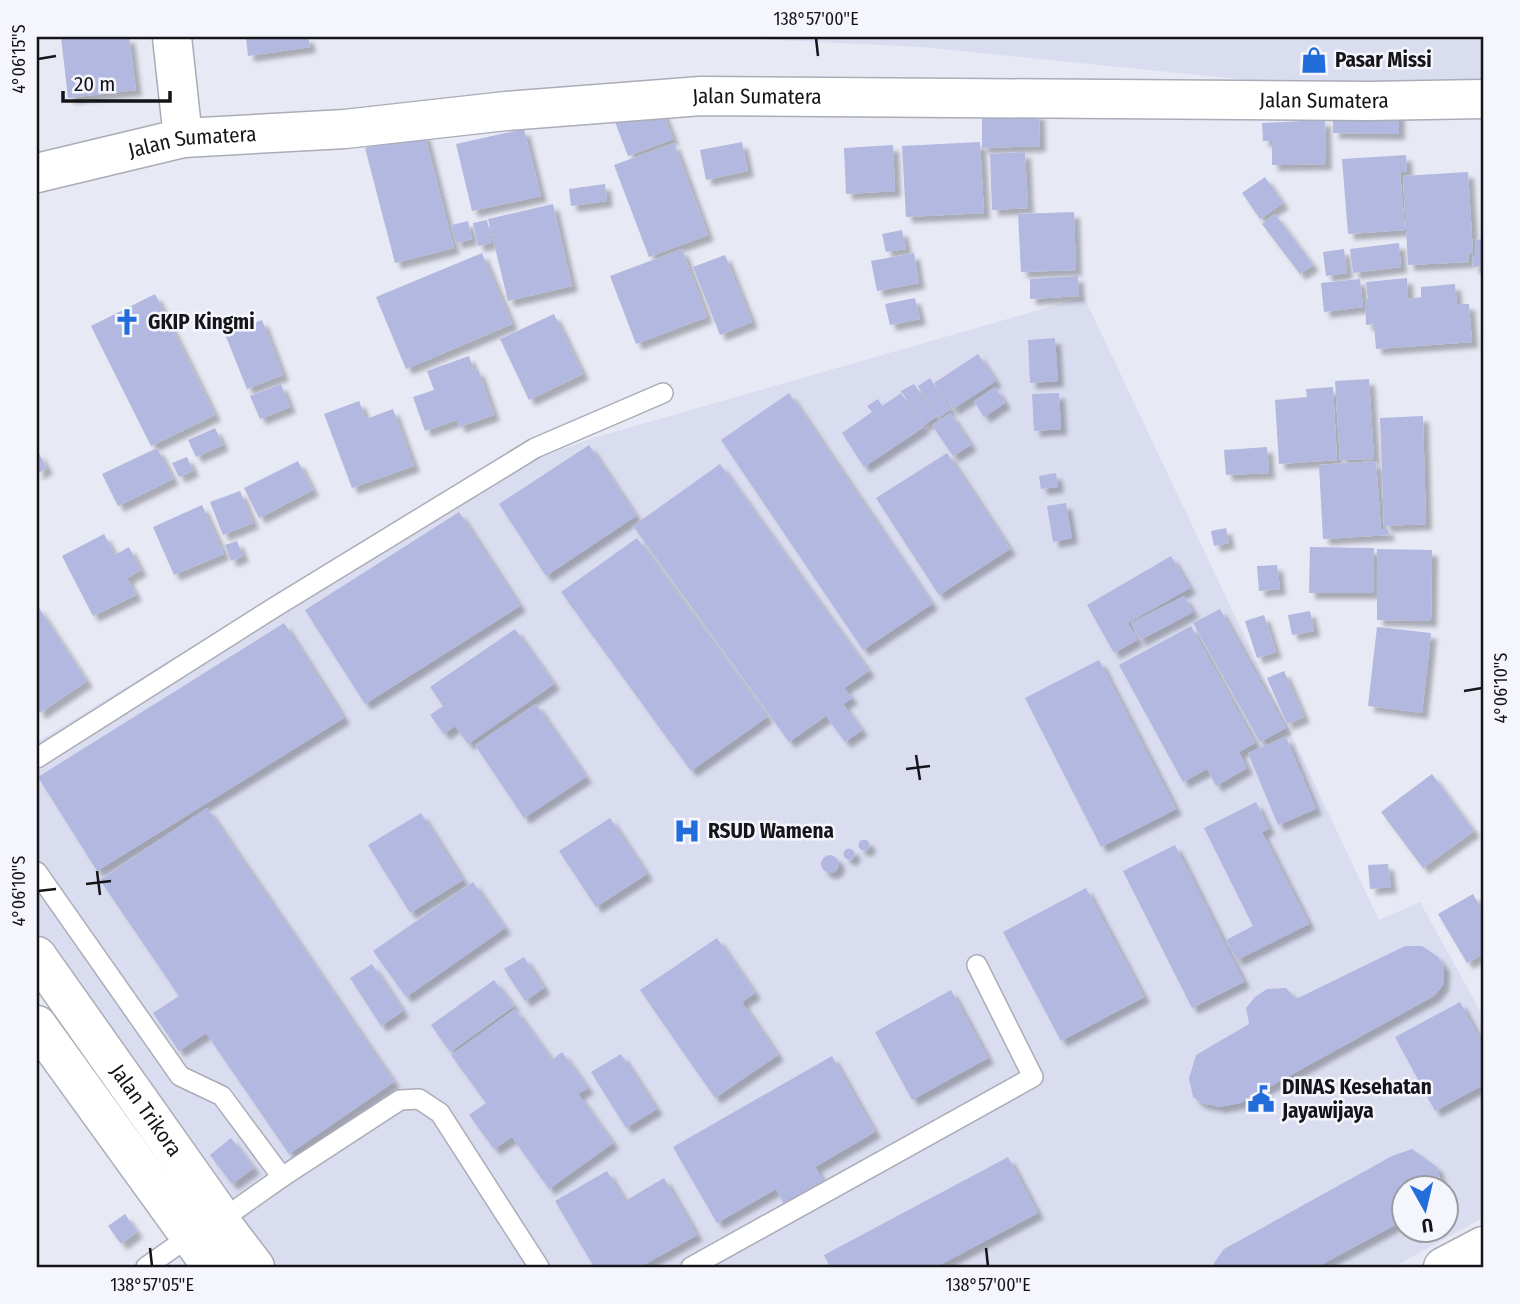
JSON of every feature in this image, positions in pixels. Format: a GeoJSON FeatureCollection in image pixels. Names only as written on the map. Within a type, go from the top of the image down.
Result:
{"type":"FeatureCollection","features":[{"type":"Feature","properties":{"kind":"main road"},"geometry":{"type":"LineString","coordinates":[[172,37],[183,138]]}},
{"type":"Feature","properties":{"kind":"main road","name":"Jalan Sumatera"},"geometry":{"type":"LineString","coordinates":[[37,173],[183,138],[345,129],[506,111],[701,96],[1483,99]]}},
{"type":"Feature","properties":{"kind":"main road","name":"Jalan Trikora"},"geometry":{"type":"LineString","coordinates":[[37,956],[215,1208],[205,1229],[212,1267]]}},
{"type":"Feature","properties":{"kind":"main road","name":"Jalan Trikora"},"geometry":{"type":"LineString","coordinates":[[37,1025],[205,1229],[255,1267]]}},
{"type":"Feature","properties":{"kind":"main road"},"geometry":{"type":"LineString","coordinates":[[1443,1267],[1483,1246]]}},
{"type":"Feature","properties":{"kind":"lane"},"geometry":{"type":"LineString","coordinates":[[37,758],[275,607],[535,448],[663,393]]}},
{"type":"Feature","properties":{"kind":"lane"},"geometry":{"type":"LineString","coordinates":[[37,872],[180,1076],[222,1096],[282,1177]]}},
{"type":"Feature","properties":{"kind":"lane"},"geometry":{"type":"LineString","coordinates":[[691,1267],[1033,1077],[977,965]]}},
{"type":"Feature","properties":{"kind":"lane"},"geometry":{"type":"LineString","coordinates":[[146,1267],[400,1100],[419,1099],[440,1113],[539,1267]]}},
{"type":"Feature","properties":{"kind":"shaded area","name":"Pasar Missi"},"geometry":{"type":"Polygon","coordinates":[[[716,37],[1483,37],[1483,95],[1395,95],[922,47],[716,37]]]}},
{"type":"Feature","properties":{"kind":"shaded area","name":"RSUD Wamena"},"geometry":{"type":"Polygon","coordinates":[[[1084,297],[1379,920],[1420,902],[1483,1016],[1483,1218],[1460,1231],[1460,1174],[1390,1174],[1390,1244],[1435,1244],[1393,1267],[273,1267],[37,930],[37,742],[444,491],[593,438],[1084,297]]]}},
{"type":"Feature","properties":{"kind":"building"},"geometry":{"type":"Polygon","coordinates":[[[61,37],[129,37],[136,90],[68,98],[61,37]]]}},
{"type":"Feature","properties":{"kind":"building"},"geometry":{"type":"Polygon","coordinates":[[[246,37],[308,37],[310,47],[248,56],[246,37]]]}},
{"type":"Feature","properties":{"kind":"building"},"geometry":{"type":"Polygon","coordinates":[[[660,105],[673,139],[628,156],[615,122],[660,105]]]}},
{"type":"Feature","properties":{"kind":"building"},"geometry":{"type":"Polygon","coordinates":[[[1333,110],[1399,110],[1399,134],[1333,133],[1333,110]]]}},
{"type":"Feature","properties":{"kind":"building"},"geometry":{"type":"Polygon","coordinates":[[[1039,113],[1040,146],[982,148],[982,115],[1039,113]]]}},
{"type":"Feature","properties":{"kind":"building"},"geometry":{"type":"Polygon","coordinates":[[[1325,120],[1326,164],[1272,165],[1272,141],[1263,141],[1262,123],[1325,120]]]}},
{"type":"Feature","properties":{"kind":"building"},"geometry":{"type":"Polygon","coordinates":[[[524,129],[541,196],[472,211],[456,144],[524,129]]]}},
{"type":"Feature","properties":{"kind":"building"},"geometry":{"type":"Polygon","coordinates":[[[424,132],[454,248],[395,263],[365,148],[424,132]]]}},
{"type":"Feature","properties":{"kind":"building"},"geometry":{"type":"Polygon","coordinates":[[[742,142],[748,171],[706,180],[700,150],[742,142]]]}},
{"type":"Feature","properties":{"kind":"building"},"geometry":{"type":"Polygon","coordinates":[[[980,142],[984,213],[906,217],[902,146],[980,142]]]}},
{"type":"Feature","properties":{"kind":"building"},"geometry":{"type":"Polygon","coordinates":[[[674,143],[708,235],[649,257],[614,165],[674,143]]]}},
{"type":"Feature","properties":{"kind":"building"},"geometry":{"type":"Polygon","coordinates":[[[893,145],[895,191],[846,194],[844,148],[893,145]]]}},
{"type":"Feature","properties":{"kind":"building"},"geometry":{"type":"Polygon","coordinates":[[[1025,152],[1028,208],[992,210],[990,154],[1025,152]]]}},
{"type":"Feature","properties":{"kind":"building"},"geometry":{"type":"Polygon","coordinates":[[[1406,155],[1407,172],[1400,172],[1405,230],[1348,234],[1342,159],[1406,155]]]}},
{"type":"Feature","properties":{"kind":"building"},"geometry":{"type":"Polygon","coordinates":[[[1468,172],[1473,254],[1468,254],[1469,262],[1408,265],[1403,176],[1468,172]]]}},
{"type":"Feature","properties":{"kind":"building"},"geometry":{"type":"Polygon","coordinates":[[[1265,177],[1283,203],[1260,219],[1242,193],[1265,177]]]}},
{"type":"Feature","properties":{"kind":"building"},"geometry":{"type":"Polygon","coordinates":[[[605,184],[607,201],[571,206],[569,189],[605,184]]]}},
{"type":"Feature","properties":{"kind":"building"},"geometry":{"type":"Polygon","coordinates":[[[553,204],[572,286],[508,301],[488,219],[553,204]]]}},
{"type":"Feature","properties":{"kind":"building"},"geometry":{"type":"Polygon","coordinates":[[[1074,212],[1076,270],[1021,272],[1018,214],[1074,212]]]}},
{"type":"Feature","properties":{"kind":"building"},"geometry":{"type":"Polygon","coordinates":[[[1275,214],[1313,265],[1300,274],[1262,224],[1275,214]]]}},
{"type":"Feature","properties":{"kind":"building"},"geometry":{"type":"Polygon","coordinates":[[[487,220],[492,243],[478,246],[473,223],[487,220]]]}},
{"type":"Feature","properties":{"kind":"building"},"geometry":{"type":"Polygon","coordinates":[[[468,221],[472,239],[456,243],[451,225],[468,221]]]}},
{"type":"Feature","properties":{"kind":"building"},"geometry":{"type":"Polygon","coordinates":[[[902,230],[906,249],[886,252],[882,234],[902,230]]]}},
{"type":"Feature","properties":{"kind":"building"},"geometry":{"type":"Polygon","coordinates":[[[1483,239],[1483,266],[1473,267],[1472,255],[1476,255],[1475,240],[1483,239]]]}},
{"type":"Feature","properties":{"kind":"building"},"geometry":{"type":"Polygon","coordinates":[[[1399,243],[1401,267],[1353,273],[1350,249],[1399,243]]]}},
{"type":"Feature","properties":{"kind":"building"},"geometry":{"type":"Polygon","coordinates":[[[682,249],[707,317],[636,344],[610,276],[682,249]]]}},
{"type":"Feature","properties":{"kind":"building"},"geometry":{"type":"Polygon","coordinates":[[[1344,249],[1347,273],[1326,276],[1323,252],[1344,249]]]}},
{"type":"Feature","properties":{"kind":"building"},"geometry":{"type":"Polygon","coordinates":[[[482,253],[512,324],[406,369],[376,297],[482,253]]]}},
{"type":"Feature","properties":{"kind":"building"},"geometry":{"type":"Polygon","coordinates":[[[914,253],[919,283],[877,291],[871,261],[914,253]]]}},
{"type":"Feature","properties":{"kind":"building"},"geometry":{"type":"Polygon","coordinates":[[[725,255],[752,322],[720,335],[693,267],[725,255]]]}},
{"type":"Feature","properties":{"kind":"building"},"geometry":{"type":"Polygon","coordinates":[[[1078,276],[1079,296],[1030,299],[1030,279],[1078,276]]]}},
{"type":"Feature","properties":{"kind":"building"},"geometry":{"type":"Polygon","coordinates":[[[1407,278],[1408,299],[1421,297],[1421,287],[1455,284],[1457,304],[1469,304],[1472,342],[1376,349],[1374,324],[1366,325],[1366,282],[1407,278]]]}},
{"type":"Feature","properties":{"kind":"building"},"geometry":{"type":"Polygon","coordinates":[[[1360,279],[1363,307],[1324,312],[1321,283],[1360,279]]]}},
{"type":"Feature","properties":{"kind":"building"},"geometry":{"type":"Polygon","coordinates":[[[155,294],[215,415],[151,446],[91,326],[155,294]]]}},
{"type":"Feature","properties":{"kind":"building"},"geometry":{"type":"Polygon","coordinates":[[[915,298],[920,319],[890,325],[885,304],[915,298]]]}},
{"type":"Feature","properties":{"kind":"building"},"geometry":{"type":"Polygon","coordinates":[[[554,314],[583,374],[529,400],[500,339],[554,314]]]}},
{"type":"Feature","properties":{"kind":"building"},"geometry":{"type":"Polygon","coordinates":[[[262,320],[283,375],[247,389],[225,334],[262,320]]]}},
{"type":"Feature","properties":{"kind":"building"},"geometry":{"type":"Polygon","coordinates":[[[1055,338],[1058,381],[1030,383],[1028,340],[1055,338]]]}},
{"type":"Feature","properties":{"kind":"building"},"geometry":{"type":"Polygon","coordinates":[[[978,354],[996,381],[953,409],[934,383],[978,354]]]}},
{"type":"Feature","properties":{"kind":"building"},"geometry":{"type":"Polygon","coordinates":[[[469,356],[474,371],[478,369],[494,415],[459,427],[457,420],[425,431],[413,397],[434,390],[427,371],[469,356]]]}},
{"type":"Feature","properties":{"kind":"building"},"geometry":{"type":"Polygon","coordinates":[[[930,378],[950,410],[938,418],[918,386],[930,378]]]}},
{"type":"Feature","properties":{"kind":"building"},"geometry":{"type":"Polygon","coordinates":[[[1369,379],[1374,459],[1340,460],[1335,381],[1369,379]]]}},
{"type":"Feature","properties":{"kind":"building"},"geometry":{"type":"Polygon","coordinates":[[[281,384],[290,407],[260,419],[250,396],[281,384]]]}},
{"type":"Feature","properties":{"kind":"building"},"geometry":{"type":"Polygon","coordinates":[[[914,384],[936,417],[924,425],[901,391],[914,384]]]}},
{"type":"Feature","properties":{"kind":"building"},"geometry":{"type":"Polygon","coordinates":[[[995,387],[1005,403],[984,417],[974,401],[995,387]]]}},
{"type":"Feature","properties":{"kind":"building"},"geometry":{"type":"Polygon","coordinates":[[[1333,387],[1337,460],[1279,464],[1275,400],[1307,397],[1306,389],[1333,387]]]}},
{"type":"Feature","properties":{"kind":"building"},"geometry":{"type":"Polygon","coordinates":[[[789,393],[932,604],[863,650],[721,440],[789,393]]]}},
{"type":"Feature","properties":{"kind":"building"},"geometry":{"type":"Polygon","coordinates":[[[901,393],[924,427],[864,467],[842,433],[872,412],[867,406],[878,399],[882,406],[901,393]]]}},
{"type":"Feature","properties":{"kind":"building"},"geometry":{"type":"Polygon","coordinates":[[[1059,393],[1061,429],[1034,431],[1032,394],[1059,393]]]}},
{"type":"Feature","properties":{"kind":"building"},"geometry":{"type":"Polygon","coordinates":[[[359,401],[366,419],[393,409],[414,466],[352,488],[324,414],[359,401]]]}},
{"type":"Feature","properties":{"kind":"building"},"geometry":{"type":"Polygon","coordinates":[[[950,413],[971,445],[953,456],[932,425],[950,413]]]}},
{"type":"Feature","properties":{"kind":"building"},"geometry":{"type":"Polygon","coordinates":[[[1423,416],[1426,524],[1384,526],[1380,418],[1423,416]]]}},
{"type":"Feature","properties":{"kind":"building"},"geometry":{"type":"Polygon","coordinates":[[[215,428],[223,445],[196,457],[188,440],[215,428]]]}},
{"type":"Feature","properties":{"kind":"building"},"geometry":{"type":"Polygon","coordinates":[[[589,445],[636,516],[546,576],[499,504],[589,445]]]}},
{"type":"Feature","properties":{"kind":"building"},"geometry":{"type":"Polygon","coordinates":[[[1267,447],[1269,473],[1226,475],[1224,450],[1267,447]]]}},
{"type":"Feature","properties":{"kind":"building"},"geometry":{"type":"Polygon","coordinates":[[[157,448],[173,479],[118,506],[102,474],[157,448]]]}},
{"type":"Feature","properties":{"kind":"building"},"geometry":{"type":"Polygon","coordinates":[[[37,450],[47,468],[37,474],[37,450]]]}},
{"type":"Feature","properties":{"kind":"building"},"geometry":{"type":"Polygon","coordinates":[[[947,453],[1010,549],[939,595],[876,498],[947,453]]]}},
{"type":"Feature","properties":{"kind":"building"},"geometry":{"type":"Polygon","coordinates":[[[187,457],[193,471],[179,477],[172,463],[187,457]]]}},
{"type":"Feature","properties":{"kind":"building"},"geometry":{"type":"Polygon","coordinates":[[[298,461],[313,490],[259,518],[244,488],[298,461]]]}},
{"type":"Feature","properties":{"kind":"building"},"geometry":{"type":"Polygon","coordinates":[[[1376,461],[1381,529],[1388,529],[1389,535],[1323,539],[1319,465],[1376,461]]]}},
{"type":"Feature","properties":{"kind":"building"},"geometry":{"type":"Polygon","coordinates":[[[720,464],[869,671],[844,688],[852,698],[843,704],[862,730],[845,742],[826,716],[789,742],[633,526],[720,464]]]}},
{"type":"Feature","properties":{"kind":"building"},"geometry":{"type":"Polygon","coordinates":[[[1056,473],[1058,487],[1041,489],[1039,476],[1056,473]]]}},
{"type":"Feature","properties":{"kind":"building"},"geometry":{"type":"Polygon","coordinates":[[[240,491],[253,523],[223,535],[210,502],[240,491]]]}},
{"type":"Feature","properties":{"kind":"building"},"geometry":{"type":"Polygon","coordinates":[[[1066,503],[1072,538],[1053,542],[1047,506],[1066,503]]]}},
{"type":"Feature","properties":{"kind":"building"},"geometry":{"type":"Polygon","coordinates":[[[202,505],[224,554],[174,575],[153,527],[202,505]]]}},
{"type":"Feature","properties":{"kind":"building"},"geometry":{"type":"Polygon","coordinates":[[[459,512],[520,606],[365,704],[305,610],[459,512]]]}},
{"type":"Feature","properties":{"kind":"building"},"geometry":{"type":"Polygon","coordinates":[[[1226,528],[1229,543],[1214,546],[1211,531],[1226,528]]]}},
{"type":"Feature","properties":{"kind":"building"},"geometry":{"type":"Polygon","coordinates":[[[104,534],[115,555],[129,547],[141,570],[127,578],[136,595],[93,616],[62,556],[104,534]]]}},
{"type":"Feature","properties":{"kind":"building"},"geometry":{"type":"Polygon","coordinates":[[[637,538],[767,717],[691,771],[561,592],[637,538]]]}},
{"type":"Feature","properties":{"kind":"building"},"geometry":{"type":"Polygon","coordinates":[[[237,541],[243,556],[231,561],[225,545],[237,541]]]}},
{"type":"Feature","properties":{"kind":"building"},"geometry":{"type":"Polygon","coordinates":[[[1310,547],[1374,548],[1373,593],[1309,593],[1310,547]]]}},
{"type":"Feature","properties":{"kind":"building"},"geometry":{"type":"Polygon","coordinates":[[[1377,549],[1432,550],[1431,621],[1377,620],[1377,549]]]}},
{"type":"Feature","properties":{"kind":"building"},"geometry":{"type":"Polygon","coordinates":[[[1171,556],[1190,588],[1128,623],[1137,640],[1114,653],[1087,605],[1171,556]]]}},
{"type":"Feature","properties":{"kind":"building"},"geometry":{"type":"Polygon","coordinates":[[[1277,565],[1280,589],[1259,591],[1257,566],[1277,565]]]}},
{"type":"Feature","properties":{"kind":"building"},"geometry":{"type":"Polygon","coordinates":[[[1184,596],[1193,612],[1140,640],[1131,623],[1184,596]]]}},
{"type":"Feature","properties":{"kind":"building"},"geometry":{"type":"Polygon","coordinates":[[[37,605],[87,681],[40,713],[37,709],[37,605]]]}},
{"type":"Feature","properties":{"kind":"building"},"geometry":{"type":"Polygon","coordinates":[[[1220,609],[1286,728],[1260,742],[1193,623],[1220,609]]]}},
{"type":"Feature","properties":{"kind":"building"},"geometry":{"type":"Polygon","coordinates":[[[1310,611],[1314,631],[1292,635],[1288,615],[1310,611]]]}},
{"type":"Feature","properties":{"kind":"building"},"geometry":{"type":"Polygon","coordinates":[[[1264,615],[1276,652],[1257,658],[1245,621],[1264,615]]]}},
{"type":"Feature","properties":{"kind":"building"},"geometry":{"type":"Polygon","coordinates":[[[284,623],[344,718],[97,871],[38,777],[284,623]]]}},
{"type":"Feature","properties":{"kind":"building"},"geometry":{"type":"Polygon","coordinates":[[[1191,626],[1255,743],[1239,752],[1247,768],[1216,786],[1207,769],[1183,782],[1119,665],[1191,626]]]}},
{"type":"Feature","properties":{"kind":"building"},"geometry":{"type":"Polygon","coordinates":[[[1377,627],[1431,633],[1422,713],[1368,706],[1377,627]]]}},
{"type":"Feature","properties":{"kind":"building"},"geometry":{"type":"Polygon","coordinates":[[[515,629],[554,684],[468,744],[455,726],[444,734],[430,715],[443,706],[430,687],[515,629]]]}},
{"type":"Feature","properties":{"kind":"building"},"geometry":{"type":"Polygon","coordinates":[[[1099,660],[1176,809],[1101,847],[1025,698],[1099,660]]]}},
{"type":"Feature","properties":{"kind":"building"},"geometry":{"type":"Polygon","coordinates":[[[1284,671],[1304,717],[1287,724],[1267,678],[1284,671]]]}},
{"type":"Feature","properties":{"kind":"building"},"geometry":{"type":"Polygon","coordinates":[[[536,704],[586,777],[524,818],[475,745],[536,704]]]}},
{"type":"Feature","properties":{"kind":"building"},"geometry":{"type":"Polygon","coordinates":[[[1286,737],[1316,809],[1278,825],[1248,753],[1286,737]]]}},
{"type":"Feature","properties":{"kind":"building"},"geometry":{"type":"Polygon","coordinates":[[[1432,774],[1474,831],[1423,868],[1381,812],[1432,774]]]}},
{"type":"Feature","properties":{"kind":"building"},"geometry":{"type":"Polygon","coordinates":[[[1256,802],[1269,829],[1262,832],[1309,924],[1237,960],[1226,940],[1253,926],[1204,828],[1256,802]]]}},
{"type":"Feature","properties":{"kind":"building"},"geometry":{"type":"Polygon","coordinates":[[[207,808],[394,1082],[289,1154],[206,1033],[179,1051],[153,1013],[179,996],[100,880],[207,808]]]}},
{"type":"Feature","properties":{"kind":"building"},"geometry":{"type":"Polygon","coordinates":[[[421,813],[463,880],[410,913],[368,845],[421,813]]]}},
{"type":"Feature","properties":{"kind":"building"},"geometry":{"type":"Polygon","coordinates":[[[610,818],[647,874],[596,907],[559,851],[610,818]]]}},
{"type":"Feature","properties":{"kind":"building"},"geometry":{"type":"Polygon","coordinates":[[[864,839],[870,845],[864,851],[858,845],[864,839]]]}},
{"type":"Feature","properties":{"kind":"building"},"geometry":{"type":"Polygon","coordinates":[[[1175,845],[1244,982],[1192,1008],[1123,871],[1175,845]]]}},
{"type":"Feature","properties":{"kind":"building"},"geometry":{"type":"Polygon","coordinates":[[[849,848],[855,854],[849,860],[843,854],[849,848]]]}},
{"type":"Feature","properties":{"kind":"building"},"geometry":{"type":"Polygon","coordinates":[[[830,855],[836,858],[839,864],[836,870],[830,873],[824,870],[821,864],[824,858],[830,855]]]}},
{"type":"Feature","properties":{"kind":"building"},"geometry":{"type":"Polygon","coordinates":[[[1388,864],[1391,887],[1370,889],[1368,865],[1388,864]]]}},
{"type":"Feature","properties":{"kind":"building"},"geometry":{"type":"Polygon","coordinates":[[[473,882],[505,928],[406,997],[373,951],[473,882]]]}},
{"type":"Feature","properties":{"kind":"building"},"geometry":{"type":"Polygon","coordinates":[[[1086,888],[1144,997],[1061,1041],[1003,932],[1086,888]]]}},
{"type":"Feature","properties":{"kind":"building"},"geometry":{"type":"Polygon","coordinates":[[[1473,894],[1483,912],[1483,954],[1467,963],[1438,914],[1473,894]]]}},
{"type":"Feature","properties":{"kind":"building"},"geometry":{"type":"Polygon","coordinates":[[[717,938],[755,993],[742,1002],[778,1055],[715,1098],[640,990],[717,938]]]}},
{"type":"Feature","properties":{"kind":"building"},"geometry":{"type":"Polygon","coordinates":[[[1405,946],[1422,946],[1438,957],[1444,966],[1443,985],[1434,996],[1240,1103],[1220,1107],[1201,1103],[1193,1097],[1189,1078],[1196,1055],[1249,1024],[1246,1008],[1255,997],[1267,989],[1286,988],[1296,999],[1405,946]]]}},
{"type":"Feature","properties":{"kind":"building"},"geometry":{"type":"Polygon","coordinates":[[[524,957],[544,988],[525,1001],[504,969],[524,957]]]}},
{"type":"Feature","properties":{"kind":"building"},"geometry":{"type":"Polygon","coordinates":[[[372,964],[403,1011],[381,1026],[350,978],[372,964]]]}},
{"type":"Feature","properties":{"kind":"building"},"geometry":{"type":"Polygon","coordinates":[[[494,980],[514,1006],[450,1052],[431,1025],[494,980]]]}},
{"type":"Feature","properties":{"kind":"building"},"geometry":{"type":"Polygon","coordinates":[[[951,990],[988,1058],[912,1100],[875,1032],[951,990]]]}},
{"type":"Feature","properties":{"kind":"building"},"geometry":{"type":"Polygon","coordinates":[[[1460,1002],[1483,1045],[1483,1085],[1435,1111],[1395,1037],[1460,1002]]]}},
{"type":"Feature","properties":{"kind":"building"},"geometry":{"type":"Polygon","coordinates":[[[515,1009],[552,1060],[562,1052],[588,1088],[578,1094],[613,1143],[549,1189],[512,1137],[494,1149],[469,1115],[486,1103],[451,1055],[515,1009]]]}},
{"type":"Feature","properties":{"kind":"building"},"geometry":{"type":"Polygon","coordinates":[[[621,1054],[657,1109],[626,1128],[591,1072],[621,1054]]]}},
{"type":"Feature","properties":{"kind":"building"},"geometry":{"type":"Polygon","coordinates":[[[832,1056],[875,1132],[815,1167],[825,1183],[785,1206],[776,1189],[717,1223],[673,1147],[832,1056]]]}},
{"type":"Feature","properties":{"kind":"building"},"geometry":{"type":"Polygon","coordinates":[[[231,1138],[254,1168],[232,1184],[210,1155],[231,1138]]]}},
{"type":"Feature","properties":{"kind":"building"},"geometry":{"type":"Polygon","coordinates":[[[1412,1149],[1437,1167],[1439,1174],[1390,1174],[1390,1228],[1317,1267],[1215,1267],[1214,1263],[1224,1249],[1392,1156],[1412,1149]]]}},
{"type":"Feature","properties":{"kind":"building"},"geometry":{"type":"Polygon","coordinates":[[[1008,1157],[1038,1213],[936,1267],[830,1267],[824,1255],[1008,1157]]]}},
{"type":"Feature","properties":{"kind":"building"},"geometry":{"type":"Polygon","coordinates":[[[607,1171],[625,1201],[664,1178],[697,1235],[640,1267],[594,1267],[555,1201],[607,1171]]]}},
{"type":"Feature","properties":{"kind":"building"},"geometry":{"type":"Polygon","coordinates":[[[125,1214],[137,1232],[121,1244],[108,1226],[125,1214]]]}},
{"type":"Feature","properties":{"kind":"place","name":"Pasar Missi"},"geometry":{"type":"Point","coordinates":[1314,60]}},
{"type":"Feature","properties":{"kind":"place","name":"GKIP Kingmi"},"geometry":{"type":"Point","coordinates":[127,322]}},
{"type":"Feature","properties":{"kind":"place","name":"RSUD Wamena"},"geometry":{"type":"Point","coordinates":[687,831]}},
{"type":"Feature","properties":{"kind":"place","name":"DINAS Kesehatan Jayawijaya"},"geometry":{"type":"Point","coordinates":[1261,1099]}}]}
